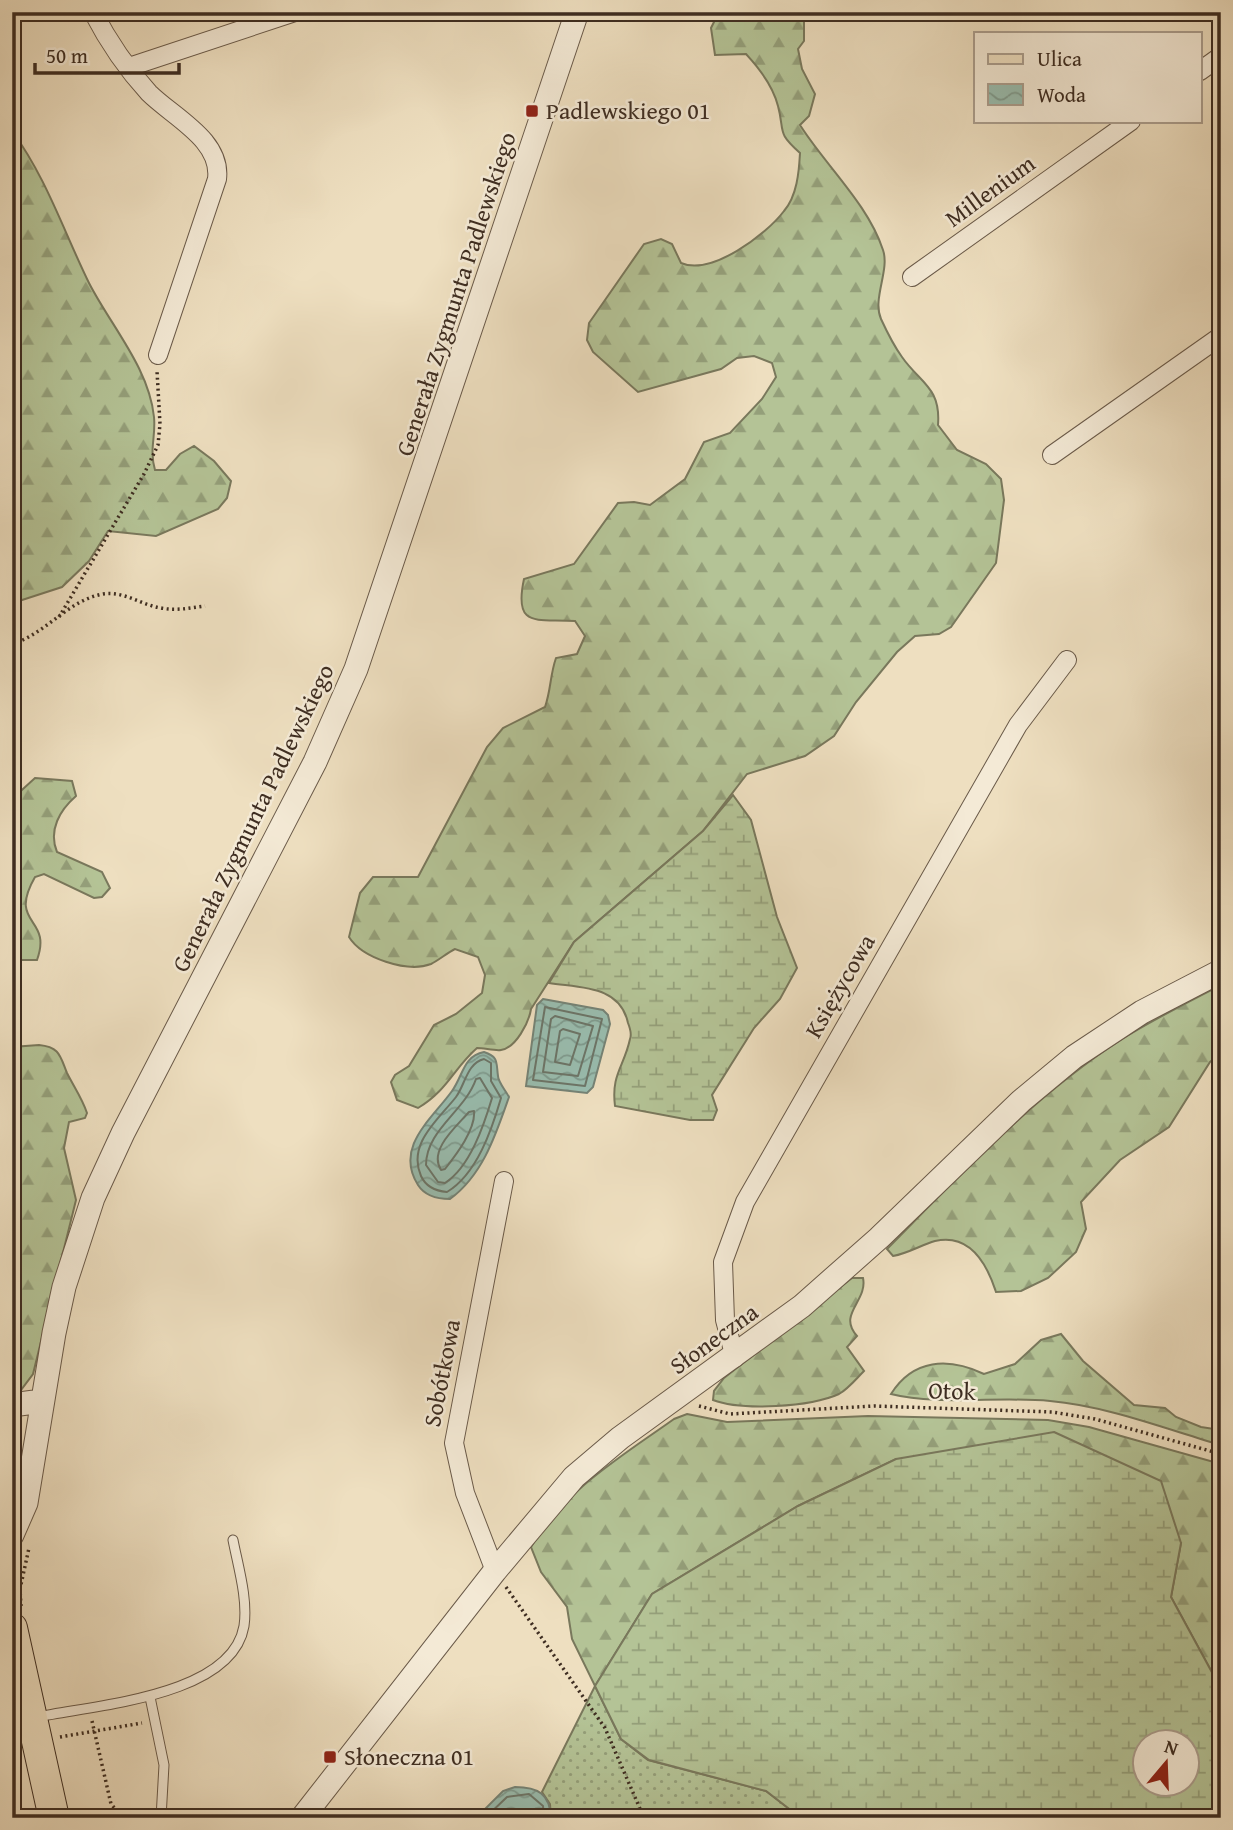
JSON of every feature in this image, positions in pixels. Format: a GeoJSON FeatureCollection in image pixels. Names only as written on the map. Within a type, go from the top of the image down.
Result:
{"type":"FeatureCollection","features":[{"type":"Feature","properties":{"kind":"main road"},"geometry":{"type":"LineString","coordinates":[[12,1628],[54,1818]]}},
{"type":"Feature","properties":{"kind":"street"},"geometry":{"type":"LineString","coordinates":[[93,12],[104,34],[148,91],[205,142],[217,159],[218,170],[158,355]]}},
{"type":"Feature","properties":{"kind":"street"},"geometry":{"type":"LineString","coordinates":[[129,67],[295,12]]}},
{"type":"Feature","properties":{"kind":"street","name":"Generała Zygmunta Padlewskiego"},"geometry":{"type":"LineString","coordinates":[[12,1535],[26,1503],[64,1287],[93,1198],[123,1133],[315,762],[356,669],[578,12]]}},
{"type":"Feature","properties":{"kind":"street"},"geometry":{"type":"LineString","coordinates":[[1202,70],[1221,56]]}},
{"type":"Feature","properties":{"kind":"street","name":"Millenium"},"geometry":{"type":"LineString","coordinates":[[912,278],[1130,122]]}},
{"type":"Feature","properties":{"kind":"street"},"geometry":{"type":"LineString","coordinates":[[1052,454],[1221,336]]}},
{"type":"Feature","properties":{"kind":"street","name":"Księżycowa"},"geometry":{"type":"LineString","coordinates":[[735,1357],[725,1320],[723,1262],[745,1202],[1018,725],[1068,660]]}},
{"type":"Feature","properties":{"kind":"street","name":"Słoneczna"},"geometry":{"type":"LineString","coordinates":[[302,1818],[495,1571],[575,1477],[620,1438],[793,1314],[869,1247],[1021,1101],[1066,1064],[1142,1012],[1221,971]]}},
{"type":"Feature","properties":{"kind":"street","name":"Sobótkowa"},"geometry":{"type":"LineString","coordinates":[[495,1571],[465,1493],[454,1443],[504,1181]]}},
{"type":"Feature","properties":{"kind":"street"},"geometry":{"type":"LineString","coordinates":[[12,1405],[42,1401]]}},
{"type":"Feature","properties":{"kind":"lane"},"geometry":{"type":"LineString","coordinates":[[32,1718],[150,1697],[181,1686],[216,1668],[236,1644],[244,1627],[244,1605],[233,1540]]}},
{"type":"Feature","properties":{"kind":"lane"},"geometry":{"type":"LineString","coordinates":[[150,1697],[165,1780],[161,1818]]}},
{"type":"Feature","properties":{"kind":"path"},"geometry":{"type":"LineString","coordinates":[[59,617],[144,474],[158,445],[158,355]]}},
{"type":"Feature","properties":{"kind":"path"},"geometry":{"type":"LineString","coordinates":[[12,645],[40,632],[75,604],[105,594],[118,594],[160,608],[180,610],[205,606]]}},
{"type":"Feature","properties":{"kind":"path","name":"Otok"},"geometry":{"type":"LineString","coordinates":[[682,1395],[702,1408],[730,1414],[874,1406],[1052,1412],[1095,1419],[1221,1454]]}},
{"type":"Feature","properties":{"kind":"path"},"geometry":{"type":"LineString","coordinates":[[495,1571],[605,1728],[644,1818]]}},
{"type":"Feature","properties":{"kind":"path"},"geometry":{"type":"LineString","coordinates":[[89,1706],[111,1804],[123,1818]]}},
{"type":"Feature","properties":{"kind":"path"},"geometry":{"type":"LineString","coordinates":[[58,1738],[155,1721]]}},
{"type":"Feature","properties":{"kind":"green space"},"geometry":{"type":"Polygon","coordinates":[[[719,12],[767,16],[795,14],[804,20],[804,41],[798,49],[802,69],[815,94],[809,116],[800,125],[857,201],[876,233],[885,258],[878,303],[881,319],[899,353],[933,394],[938,425],[957,450],[986,464],[1001,479],[1004,500],[996,563],[951,627],[939,634],[915,636],[897,652],[856,702],[834,736],[805,756],[747,774],[703,831],[574,942],[531,1009],[528,1021],[512,1045],[501,1050],[477,1048],[443,1087],[418,1108],[397,1100],[391,1082],[395,1075],[409,1066],[434,1025],[456,1014],[482,993],[485,975],[478,957],[455,949],[431,964],[410,967],[386,962],[364,951],[349,937],[360,893],[373,877],[418,877],[487,747],[503,728],[545,707],[556,658],[577,654],[585,636],[575,621],[540,620],[526,614],[522,607],[524,579],[574,564],[618,503],[650,505],[685,479],[704,442],[730,433],[762,399],[776,377],[772,363],[754,356],[737,358],[721,369],[638,392],[593,352],[587,340],[589,323],[644,244],[661,239],[672,244],[681,263],[707,264],[722,259],[776,221],[795,191],[800,153],[784,136],[778,106],[765,78],[746,54],[715,55],[711,28],[719,12]]]}},
{"type":"Feature","properties":{"kind":"green space"},"geometry":{"type":"Polygon","coordinates":[[[12,131],[35,167],[89,283],[145,381],[154,417],[155,470],[166,470],[180,454],[194,446],[214,461],[231,481],[227,498],[218,509],[156,536],[108,531],[89,561],[62,587],[16,602],[12,602],[12,131]]]}},
{"type":"Feature","properties":{"kind":"green space"},"geometry":{"type":"Polygon","coordinates":[[[35,778],[72,781],[76,796],[57,821],[54,836],[57,852],[102,872],[110,888],[102,897],[94,898],[44,874],[35,877],[26,904],[40,935],[40,946],[37,960],[21,960],[16,965],[12,1010],[12,799],[35,778]]]}},
{"type":"Feature","properties":{"kind":"green space"},"geometry":{"type":"Polygon","coordinates":[[[733,795],[751,820],[777,917],[797,968],[780,999],[754,1028],[712,1095],[717,1110],[713,1120],[690,1120],[615,1106],[616,1078],[631,1035],[624,1011],[617,1001],[608,995],[586,988],[549,983],[574,942],[703,831],[733,795]]]}},
{"type":"Feature","properties":{"kind":"green space"},"geometry":{"type":"Polygon","coordinates":[[[1221,985],[1221,1053],[1210,1062],[1169,1127],[1120,1160],[1081,1202],[1086,1229],[1076,1252],[1048,1278],[1021,1291],[996,1292],[982,1261],[967,1246],[958,1242],[935,1241],[893,1256],[887,1249],[999,1137],[1059,1085],[1122,1039],[1221,985]]]}},
{"type":"Feature","properties":{"kind":"green space"},"geometry":{"type":"Polygon","coordinates":[[[39,1045],[58,1053],[87,1113],[85,1118],[69,1122],[64,1148],[76,1200],[33,1374],[21,1390],[12,1391],[12,1047],[39,1045]]]}},
{"type":"Feature","properties":{"kind":"green space"},"geometry":{"type":"Polygon","coordinates":[[[852,1278],[863,1278],[863,1286],[850,1321],[857,1336],[847,1347],[864,1371],[849,1387],[839,1394],[794,1405],[741,1406],[713,1400],[714,1391],[724,1378],[852,1278]]]}},
{"type":"Feature","properties":{"kind":"green space"},"geometry":{"type":"Polygon","coordinates":[[[1061,1334],[1083,1361],[1134,1405],[1165,1408],[1176,1417],[1201,1427],[1221,1430],[1221,1445],[1115,1413],[1071,1404],[1030,1400],[909,1398],[891,1394],[910,1374],[932,1364],[957,1365],[984,1374],[1015,1364],[1041,1340],[1061,1334]]]}},
{"type":"Feature","properties":{"kind":"green space"},"geometry":{"type":"Polygon","coordinates":[[[687,1414],[727,1422],[868,1416],[1048,1420],[1089,1427],[1221,1464],[1221,1689],[1171,1597],[1181,1543],[896,1459],[798,1506],[652,1594],[595,1686],[572,1639],[567,1607],[541,1572],[531,1547],[560,1509],[595,1476],[674,1419],[687,1414]]]}},
{"type":"Feature","properties":{"kind":"green space"},"geometry":{"type":"Polygon","coordinates":[[[1054,1432],[1161,1481],[1181,1543],[1171,1597],[1221,1689],[1221,1818],[801,1818],[766,1791],[649,1760],[621,1739],[595,1686],[652,1594],[798,1506],[896,1459],[1054,1432]]]}},
{"type":"Feature","properties":{"kind":"green space"},"geometry":{"type":"Polygon","coordinates":[[[595,1686],[621,1739],[648,1760],[766,1791],[801,1818],[551,1818],[550,1804],[542,1792],[595,1686]]]}},
{"type":"Feature","properties":{"kind":"water"},"geometry":{"type":"Polygon","coordinates":[[[543,999],[603,1010],[608,1015],[610,1024],[593,1087],[587,1093],[526,1086],[537,1005],[543,999]]]}},
{"type":"Feature","properties":{"kind":"water"},"geometry":{"type":"Polygon","coordinates":[[[484,1052],[494,1058],[499,1081],[509,1097],[504,1111],[487,1153],[471,1178],[450,1199],[432,1196],[421,1189],[412,1171],[410,1158],[413,1146],[418,1134],[452,1091],[468,1062],[484,1052]]]}},
{"type":"Feature","properties":{"kind":"water"},"geometry":{"type":"Polygon","coordinates":[[[515,1787],[530,1788],[541,1794],[548,1803],[551,1818],[476,1818],[503,1791],[515,1787]]]}},
{"type":"Feature","properties":{"kind":"place","name":"Padlewskiego 01"},"geometry":{"type":"Point","coordinates":[532,111]}},
{"type":"Feature","properties":{"kind":"place","name":"Słoneczna 01"},"geometry":{"type":"Point","coordinates":[330,1757]}}]}
